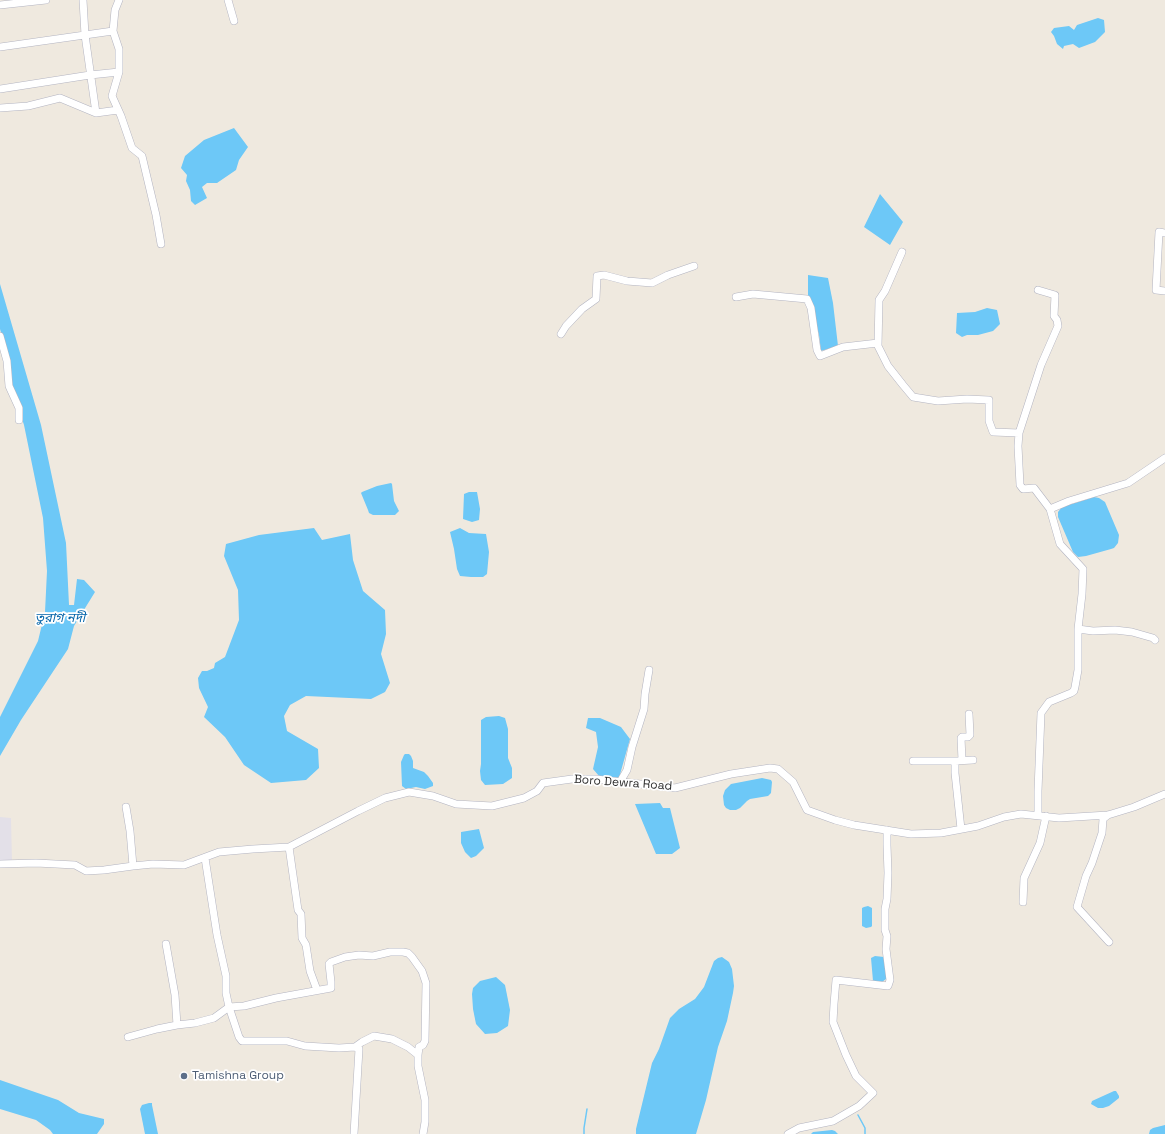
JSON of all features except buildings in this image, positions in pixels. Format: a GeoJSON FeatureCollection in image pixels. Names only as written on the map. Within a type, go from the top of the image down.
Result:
{"type":"FeatureCollection","features":[{"type":"Feature","properties":{"kind":"street"},"geometry":{"type":"LineString","coordinates":[[0,5],[46,0]]}},
{"type":"Feature","properties":{"kind":"street"},"geometry":{"type":"LineString","coordinates":[[83,0],[90,75],[96,113]]}},
{"type":"Feature","properties":{"kind":"street"},"geometry":{"type":"LineString","coordinates":[[119,0],[115,10],[113,31],[119,49],[120,72],[112,96],[121,116],[132,148],[142,156],[156,215],[161,244]]}},
{"type":"Feature","properties":{"kind":"street"},"geometry":{"type":"LineString","coordinates":[[228,0],[234,21]]}},
{"type":"Feature","properties":{"kind":"street"},"geometry":{"type":"LineString","coordinates":[[0,47],[113,31]]}},
{"type":"Feature","properties":{"kind":"street"},"geometry":{"type":"LineString","coordinates":[[0,89],[90,75],[120,72]]}},
{"type":"Feature","properties":{"kind":"street"},"geometry":{"type":"LineString","coordinates":[[0,108],[28,106],[60,98],[96,113],[118,110]]}},
{"type":"Feature","properties":{"kind":"street"},"geometry":{"type":"LineString","coordinates":[[1165,233],[1158,232],[1156,290],[1165,291]]}},
{"type":"Feature","properties":{"kind":"street"},"geometry":{"type":"LineString","coordinates":[[902,252],[880,300],[878,346],[888,366],[913,397],[938,401],[968,399],[989,400],[989,421],[993,432],[1019,433]]}},
{"type":"Feature","properties":{"kind":"street"},"geometry":{"type":"LineString","coordinates":[[561,334],[566,326],[596,299],[597,276],[604,275],[627,281],[652,283],[668,275],[694,266]]}},
{"type":"Feature","properties":{"kind":"street"},"geometry":{"type":"LineString","coordinates":[[1038,290],[1055,295],[1054,316],[1057,320],[1058,326],[1041,365],[1019,433],[1018,446],[1020,484],[1023,489],[1034,488],[1050,509],[1060,544],[1083,569],[1078,629],[1078,670],[1076,688],[1071,693],[1049,702],[1041,713],[1038,815]]}},
{"type":"Feature","properties":{"kind":"street"},"geometry":{"type":"LineString","coordinates":[[736,297],[753,294],[807,299],[811,308],[817,350],[820,356],[843,347],[878,343]]}},
{"type":"Feature","properties":{"kind":"street"},"geometry":{"type":"LineString","coordinates":[[0,336],[7,361],[9,386],[19,408],[19,420]]}},
{"type":"Feature","properties":{"kind":"street"},"geometry":{"type":"LineString","coordinates":[[1050,509],[1076,498],[1128,484],[1165,458]]}},
{"type":"Feature","properties":{"kind":"street"},"geometry":{"type":"LineString","coordinates":[[1078,629],[1132,632],[1153,638],[1155,640]]}},
{"type":"Feature","properties":{"kind":"street"},"geometry":{"type":"LineString","coordinates":[[620,782],[627,770],[632,747],[644,709],[649,670]]}},
{"type":"Feature","properties":{"kind":"street"},"geometry":{"type":"LineString","coordinates":[[961,829],[955,773],[959,760],[961,738],[968,737],[970,735],[969,714]]}},
{"type":"Feature","properties":{"kind":"street"},"geometry":{"type":"LineString","coordinates":[[913,760],[973,760]]}},
{"type":"Feature","properties":{"kind":"street","name":"Boro Dewra Road"},"geometry":{"type":"LineString","coordinates":[[0,864],[36,863],[75,865],[86,871],[153,864],[184,865],[219,852],[290,848],[358,811],[386,798],[409,792],[433,796],[456,804],[492,806],[524,798],[537,791],[543,783],[572,778],[596,779],[675,788],[731,774],[770,768],[778,769],[793,782],[807,810],[854,825],[911,834],[942,833],[978,826],[1021,814],[1059,818],[1108,815],[1134,807],[1165,794]]}},
{"type":"Feature","properties":{"kind":"street"},"geometry":{"type":"LineString","coordinates":[[126,807],[133,866]]}},
{"type":"Feature","properties":{"kind":"street"},"geometry":{"type":"LineString","coordinates":[[1108,815],[1103,818],[1102,833],[1086,876],[1077,907],[1109,942]]}},
{"type":"Feature","properties":{"kind":"street"},"geometry":{"type":"LineString","coordinates":[[1023,902],[1024,878],[1040,843],[1046,816]]}},
{"type":"Feature","properties":{"kind":"street"},"geometry":{"type":"LineString","coordinates":[[788,1134],[799,1128],[833,1121],[859,1106],[873,1093],[856,1076],[833,1022],[836,980],[888,986],[890,980],[886,949],[887,936],[885,930],[888,873],[887,830]]}},
{"type":"Feature","properties":{"kind":"street"},"geometry":{"type":"LineString","coordinates":[[290,848],[298,910],[301,914],[302,938],[306,945],[310,971],[317,990]]}},
{"type":"Feature","properties":{"kind":"street"},"geometry":{"type":"LineString","coordinates":[[205,858],[217,935],[226,976],[226,993],[229,1007],[242,1042],[287,1041],[305,1046],[339,1048],[355,1047],[374,1036],[392,1039],[408,1047],[418,1055]]}},
{"type":"Feature","properties":{"kind":"street"},"geometry":{"type":"LineString","coordinates":[[166,944],[175,996],[177,1025]]}},
{"type":"Feature","properties":{"kind":"street"},"geometry":{"type":"LineString","coordinates":[[128,1037],[157,1029],[195,1023],[214,1018],[229,1007],[244,1006],[331,988],[329,964],[345,957],[359,955],[374,956],[394,952],[408,953],[422,971],[426,983],[425,1043],[419,1047],[418,1055],[418,1066],[425,1100],[425,1122],[423,1134]]}},
{"type":"Feature","properties":{"kind":"street"},"geometry":{"type":"LineString","coordinates":[[354,1134],[358,1049],[355,1047]]}},
{"type":"Feature","properties":{"kind":"shaded area"},"geometry":{"type":"Polygon","coordinates":[[[0,817],[11,818],[12,864],[0,862],[0,817]]]}},
{"type":"Feature","properties":{"kind":"water"},"geometry":{"type":"Polygon","coordinates":[[[1098,18],[1104,20],[1105,32],[1095,42],[1079,48],[1073,44],[1064,46],[1063,49],[1057,44],[1051,32],[1054,28],[1069,26],[1074,30],[1077,25],[1098,18]]]}},
{"type":"Feature","properties":{"kind":"water"},"geometry":{"type":"Polygon","coordinates":[[[234,128],[248,147],[239,160],[236,170],[217,183],[207,183],[202,187],[207,198],[195,205],[191,201],[190,190],[186,181],[187,175],[181,168],[185,156],[204,140],[234,128]]]}},
{"type":"Feature","properties":{"kind":"water"},"geometry":{"type":"Polygon","coordinates":[[[880,194],[903,222],[890,245],[864,227],[880,194]]]}},
{"type":"Feature","properties":{"kind":"water"},"geometry":{"type":"Polygon","coordinates":[[[808,275],[828,278],[833,303],[838,346],[821,351],[819,335],[808,297],[808,275]]]}},
{"type":"Feature","properties":{"kind":"water","name":"তুরাগ নদী"},"geometry":{"type":"Polygon","coordinates":[[[0,284],[41,425],[66,543],[69,605],[74,605],[77,579],[84,580],[95,592],[74,626],[68,649],[21,720],[0,756],[0,717],[38,641],[45,612],[47,571],[43,518],[24,425],[13,391],[7,353],[0,329],[0,284]]]}},
{"type":"Feature","properties":{"kind":"water"},"geometry":{"type":"Polygon","coordinates":[[[987,308],[997,310],[1000,324],[993,331],[962,337],[956,333],[957,313],[975,312],[987,308]]]}},
{"type":"Feature","properties":{"kind":"water"},"geometry":{"type":"Polygon","coordinates":[[[391,483],[394,501],[399,511],[395,515],[373,515],[369,513],[361,493],[377,486],[391,483]]]}},
{"type":"Feature","properties":{"kind":"water"},"geometry":{"type":"Polygon","coordinates":[[[469,492],[477,492],[480,509],[479,520],[472,522],[463,519],[464,494],[469,492]]]}},
{"type":"Feature","properties":{"kind":"water"},"geometry":{"type":"Polygon","coordinates":[[[1094,497],[1105,502],[1119,535],[1118,543],[1114,548],[1078,557],[1073,552],[1058,517],[1058,512],[1062,507],[1094,497]]]}},
{"type":"Feature","properties":{"kind":"water"},"geometry":{"type":"Polygon","coordinates":[[[314,528],[322,540],[350,534],[353,560],[363,591],[385,610],[386,634],[381,654],[390,683],[385,692],[371,699],[306,696],[290,705],[284,716],[287,731],[318,749],[319,768],[306,780],[271,783],[244,765],[225,737],[204,717],[208,707],[199,688],[198,678],[202,671],[207,671],[214,668],[215,663],[225,657],[239,620],[238,590],[224,556],[226,544],[259,535],[314,528]]]}},
{"type":"Feature","properties":{"kind":"water"},"geometry":{"type":"Polygon","coordinates":[[[460,528],[469,533],[486,534],[489,552],[487,574],[483,577],[460,576],[457,569],[450,532],[460,528]]]}},
{"type":"Feature","properties":{"kind":"water"},"geometry":{"type":"Polygon","coordinates":[[[499,716],[505,718],[508,729],[508,758],[512,768],[512,778],[503,784],[485,785],[481,780],[480,771],[481,720],[486,717],[499,716]]]}},
{"type":"Feature","properties":{"kind":"water"},"geometry":{"type":"Polygon","coordinates":[[[588,718],[600,718],[621,727],[630,739],[619,778],[599,776],[593,769],[598,747],[596,732],[586,728],[588,718]]]}},
{"type":"Feature","properties":{"kind":"water"},"geometry":{"type":"Polygon","coordinates":[[[405,754],[409,754],[411,756],[413,768],[424,772],[433,783],[433,786],[425,789],[416,787],[406,789],[402,786],[401,762],[405,754]]]}},
{"type":"Feature","properties":{"kind":"water"},"geometry":{"type":"Polygon","coordinates":[[[762,778],[771,780],[772,782],[771,793],[768,796],[750,799],[736,810],[726,808],[724,805],[723,796],[725,790],[731,784],[762,778]]]}},
{"type":"Feature","properties":{"kind":"water"},"geometry":{"type":"Polygon","coordinates":[[[660,803],[663,808],[670,808],[680,848],[672,854],[656,854],[635,804],[660,803]]]}},
{"type":"Feature","properties":{"kind":"water"},"geometry":{"type":"Polygon","coordinates":[[[479,829],[484,848],[476,856],[471,858],[465,852],[461,843],[461,832],[479,829]]]}},
{"type":"Feature","properties":{"kind":"water"},"geometry":{"type":"Polygon","coordinates":[[[868,906],[872,908],[871,927],[866,928],[862,926],[862,908],[868,906]]]}},
{"type":"Feature","properties":{"kind":"water"},"geometry":{"type":"Polygon","coordinates":[[[875,956],[884,957],[886,963],[886,979],[882,982],[873,981],[871,958],[875,956]]]}},
{"type":"Feature","properties":{"kind":"water"},"geometry":{"type":"Polygon","coordinates":[[[722,957],[729,962],[732,969],[734,986],[733,993],[727,1021],[718,1047],[706,1100],[696,1134],[636,1134],[652,1063],[659,1049],[670,1018],[679,1009],[695,999],[704,987],[714,961],[722,957]]]}},
{"type":"Feature","properties":{"kind":"water"},"geometry":{"type":"Polygon","coordinates":[[[496,977],[505,985],[510,1010],[508,1026],[497,1033],[485,1034],[476,1024],[473,1009],[473,988],[480,981],[496,977]]]}},
{"type":"Feature","properties":{"kind":"water"},"geometry":{"type":"Polygon","coordinates":[[[0,1080],[58,1100],[79,1113],[104,1119],[104,1124],[97,1134],[53,1134],[36,1120],[0,1109],[0,1080]]]}},
{"type":"Feature","properties":{"kind":"water"},"geometry":{"type":"Polygon","coordinates":[[[1116,1091],[1119,1098],[1109,1106],[1098,1108],[1091,1104],[1092,1101],[1116,1091]]]}},
{"type":"Feature","properties":{"kind":"water"},"geometry":{"type":"Polygon","coordinates":[[[152,1103],[158,1134],[145,1134],[140,1109],[142,1105],[152,1103]]]}},
{"type":"Feature","properties":{"kind":"water"},"geometry":{"type":"Polygon","coordinates":[[[1165,1125],[1165,1134],[1149,1134],[1150,1130],[1153,1128],[1165,1125]]]}},
{"type":"Feature","properties":{"kind":"water"},"geometry":{"type":"Polygon","coordinates":[[[832,1130],[838,1134],[811,1134],[813,1132],[832,1130]]]}},
{"type":"Feature","properties":{"kind":"waterway"},"geometry":{"type":"LineString","coordinates":[[584,1134],[587,1109]]}},
{"type":"Feature","properties":{"kind":"waterway"},"geometry":{"type":"LineString","coordinates":[[858,1115],[865,1128],[865,1134]]}},
{"type":"Feature","properties":{"kind":"place","name":"Tamishna Group"},"geometry":{"type":"Point","coordinates":[184,1076]}}]}
